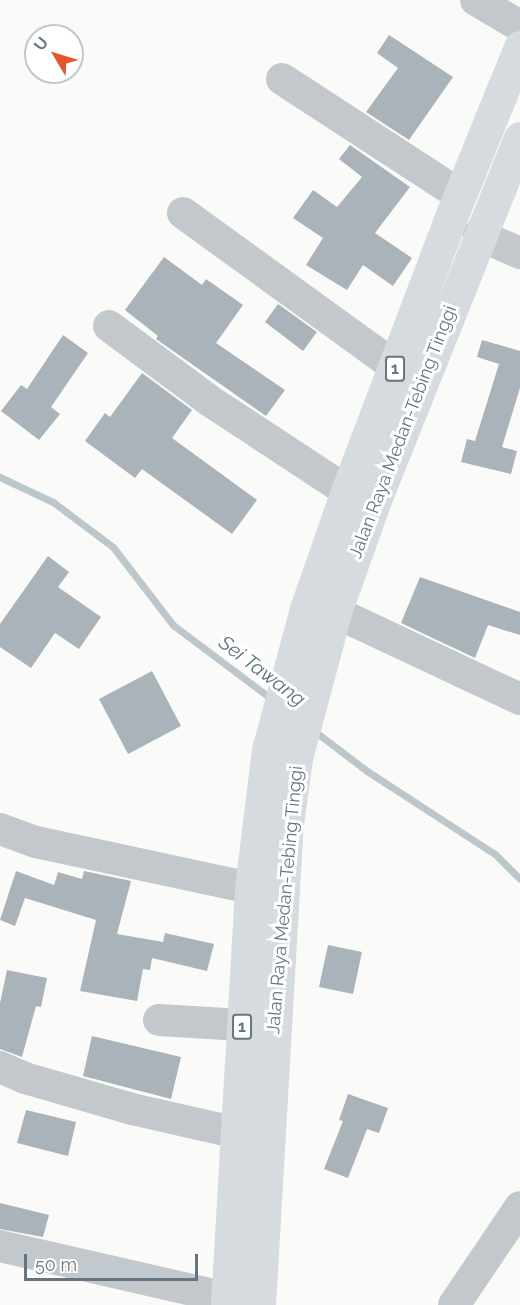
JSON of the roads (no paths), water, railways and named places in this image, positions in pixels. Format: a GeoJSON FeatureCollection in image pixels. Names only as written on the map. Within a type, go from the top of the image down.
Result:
{"type":"FeatureCollection","features":[{"type":"Feature","properties":{"kind":"highway","name":"Jalan Raya Medan-Tebing Tinggi"},"geometry":{"type":"LineString","coordinates":[[227,1301],[251,888],[296,698],[306,609],[347,491],[460,195],[520,47]]}},
{"type":"Feature","properties":{"kind":"highway","name":"Jalan Raya Medan-Tebing Tinggi"},"geometry":{"type":"LineString","coordinates":[[296,698],[335,612],[373,505],[520,138]]}},
{"type":"Feature","properties":{"kind":"highway"},"geometry":{"type":"LineString","coordinates":[[460,195],[485,222]]}},
{"type":"Feature","properties":{"kind":"highway","name":"Jalan Raya Medan-Tebing Tinggi"},"geometry":{"type":"LineString","coordinates":[[259,1305],[287,824],[282,754]]}},
{"type":"Feature","properties":{"kind":"street"},"geometry":{"type":"LineString","coordinates":[[476,0],[520,26]]}},
{"type":"Feature","properties":{"kind":"street"},"geometry":{"type":"LineString","coordinates":[[282,79],[460,195]]}},
{"type":"Feature","properties":{"kind":"street"},"geometry":{"type":"LineString","coordinates":[[183,213],[396,367]]}},
{"type":"Feature","properties":{"kind":"street"},"geometry":{"type":"LineString","coordinates":[[485,222],[520,253]]}},
{"type":"Feature","properties":{"kind":"street"},"geometry":{"type":"LineString","coordinates":[[109,326],[210,401],[347,491]]}},
{"type":"Feature","properties":{"kind":"street"},"geometry":{"type":"LineString","coordinates":[[335,612],[520,699]]}},
{"type":"Feature","properties":{"kind":"street"},"geometry":{"type":"LineString","coordinates":[[0,829],[36,842],[251,888]]}},
{"type":"Feature","properties":{"kind":"street"},"geometry":{"type":"LineString","coordinates":[[159,1020],[242,1025]]}},
{"type":"Feature","properties":{"kind":"street"},"geometry":{"type":"LineString","coordinates":[[0,1067],[25,1078],[132,1109],[238,1133]]}},
{"type":"Feature","properties":{"kind":"street"},"geometry":{"type":"LineString","coordinates":[[454,1305],[520,1208]]}},
{"type":"Feature","properties":{"kind":"street"},"geometry":{"type":"LineString","coordinates":[[0,1246],[227,1301]]}},
{"type":"Feature","properties":{"kind":"waterway","name":"Sei Tawang"},"geometry":{"type":"LineString","coordinates":[[0,477],[53,502],[113,547],[173,625],[273,700]]}},
{"type":"Feature","properties":{"kind":"waterway","name":"Sei Tawang"},"geometry":{"type":"LineString","coordinates":[[313,730],[367,771],[495,854],[520,879]]}}]}
